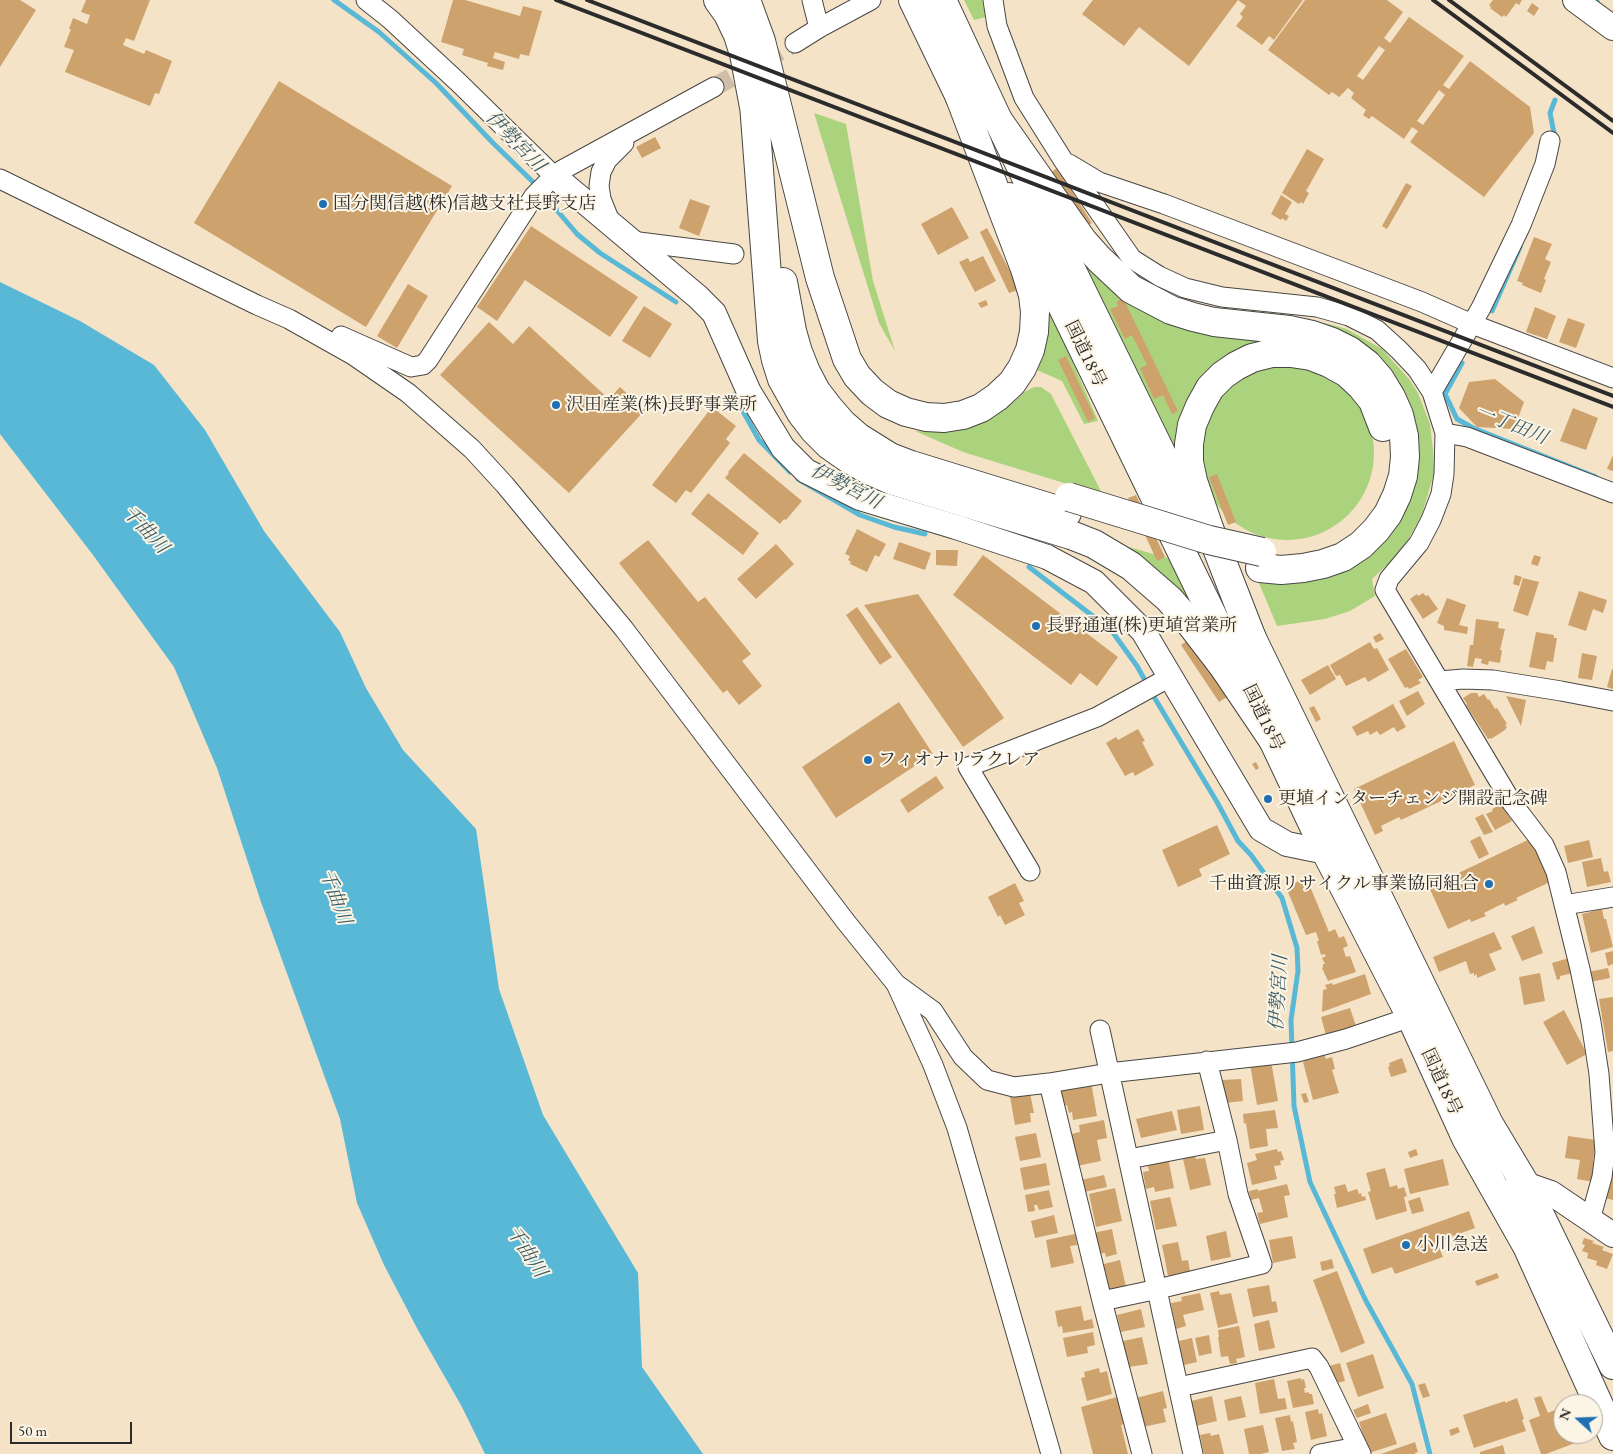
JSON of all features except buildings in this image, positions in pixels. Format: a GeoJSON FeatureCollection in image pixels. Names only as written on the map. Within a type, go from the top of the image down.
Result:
{"type":"FeatureCollection","features":[{"type":"Feature","properties":{"kind":"highway"},"geometry":{"type":"LineString","coordinates":[[718,0],[728,14],[738,34],[744,54],[792,331],[798,352],[816,391],[842,423],[858,437],[890,457],[930,472],[1209,540],[1261,560],[1281,570],[1323,564],[1343,556],[1361,545],[1388,514],[1397,496],[1406,457],[1400,415],[1380,379],[1367,364],[1350,351],[1332,342],[1289,330],[1214,322],[1193,317],[1171,310],[1131,289],[1083,241],[998,120]]}},
{"type":"Feature","properties":{"kind":"highway"},"geometry":{"type":"LineString","coordinates":[[746,0],[761,41],[820,278],[847,359],[872,392],[888,404],[906,412],[926,417],[944,418],[963,415],[981,408],[997,397],[1012,383],[1022,368],[1030,350],[1034,332],[1035,312],[1033,295],[1025,269],[959,95]]}},
{"type":"Feature","properties":{"kind":"highway","name":"国道18号"},"geometry":{"type":"LineString","coordinates":[[913,0],[1326,852],[1411,1018],[1466,1138],[1527,1246],[1613,1436]]}},
{"type":"Feature","properties":{"kind":"highway","name":"国道18号"},"geometry":{"type":"LineString","coordinates":[[942,0],[998,120],[1489,1124],[1525,1184],[1613,1365]]}},
{"type":"Feature","properties":{"kind":"highway"},"geometry":{"type":"LineString","coordinates":[[766,62],[804,307],[815,352],[823,372],[834,389],[861,418],[895,442],[1068,505]]}},
{"type":"Feature","properties":{"kind":"highway"},"geometry":{"type":"LineString","coordinates":[[754,104],[770,316],[776,360],[790,395],[814,430],[849,459],[891,480],[1071,535],[1094,544],[1131,566],[1169,599],[1190,623],[1223,666],[1273,740]]}},
{"type":"Feature","properties":{"kind":"highway"},"geometry":{"type":"LineString","coordinates":[[1253,641],[1209,528],[1193,481],[1189,462],[1192,425],[1210,388],[1223,375],[1236,366],[1252,358],[1272,353],[1311,356],[1330,362],[1347,373],[1361,386],[1372,401],[1386,436],[1387,456],[1384,474],[1378,493],[1369,510],[1358,523],[1342,535],[1325,544],[1307,550],[1285,553],[1261,560]]}},
{"type":"Feature","properties":{"kind":"highway"},"geometry":{"type":"LineString","coordinates":[[1558,1251],[1604,1302],[1613,1321]]}},
{"type":"Feature","properties":{"kind":"street"},"geometry":{"type":"LineString","coordinates":[[366,0],[390,19],[458,82],[544,186],[611,224],[698,297],[714,313],[749,392],[783,448],[806,471],[860,498],[1047,557],[1094,582],[1143,631],[1156,684],[1261,829],[1287,844],[1326,852]]}},
{"type":"Feature","properties":{"kind":"street"},"geometry":{"type":"LineString","coordinates":[[812,0],[819,28]]}},
{"type":"Feature","properties":{"kind":"street"},"geometry":{"type":"LineString","coordinates":[[795,44],[819,28],[871,0]]}},
{"type":"Feature","properties":{"kind":"street"},"geometry":{"type":"LineString","coordinates":[[993,0],[997,26],[1024,98],[1063,160],[1132,259],[1159,276],[1185,288],[1222,296],[1318,307],[1349,316],[1377,330],[1399,350],[1417,369],[1432,392],[1445,433],[1444,474],[1441,494],[1431,520],[1419,543],[1389,579],[1385,590],[1512,803],[1544,845],[1556,872],[1591,1022],[1606,1076],[1605,1153],[1602,1177],[1590,1220]]}},
{"type":"Feature","properties":{"kind":"street"},"geometry":{"type":"LineString","coordinates":[[1575,0],[1613,28]]}},
{"type":"Feature","properties":{"kind":"street"},"geometry":{"type":"LineString","coordinates":[[300,326],[331,332],[411,367],[423,365],[544,186],[562,170],[714,87]]}},
{"type":"Feature","properties":{"kind":"street"},"geometry":{"type":"LineString","coordinates":[[611,224],[601,199],[599,186],[601,172],[607,160],[637,130]]}},
{"type":"Feature","properties":{"kind":"street"},"geometry":{"type":"LineString","coordinates":[[1432,392],[1472,324],[1522,225],[1545,164],[1550,141]]}},
{"type":"Feature","properties":{"kind":"street"},"geometry":{"type":"LineString","coordinates":[[1063,160],[1098,182],[1174,207],[1613,378]]}},
{"type":"Feature","properties":{"kind":"street"},"geometry":{"type":"LineString","coordinates":[[0,179],[300,326],[353,355],[408,393],[472,449],[505,485],[624,628],[846,922],[896,984],[933,1065],[958,1128],[1051,1454]]}},
{"type":"Feature","properties":{"kind":"street"},"geometry":{"type":"LineString","coordinates":[[631,241],[734,254]]}},
{"type":"Feature","properties":{"kind":"street"},"geometry":{"type":"LineString","coordinates":[[1445,433],[1467,436],[1613,493]]}},
{"type":"Feature","properties":{"kind":"street"},"geometry":{"type":"LineString","coordinates":[[1440,681],[1493,680],[1613,701]]}},
{"type":"Feature","properties":{"kind":"street"},"geometry":{"type":"LineString","coordinates":[[1030,871],[968,767],[1097,717],[1156,684]]}},
{"type":"Feature","properties":{"kind":"street"},"geometry":{"type":"LineString","coordinates":[[1564,905],[1613,897]]}},
{"type":"Feature","properties":{"kind":"street"},"geometry":{"type":"LineString","coordinates":[[896,984],[933,1011],[963,1058],[987,1080],[1014,1086],[1049,1083],[1109,1073],[1207,1061],[1292,1053],[1346,1039],[1411,1018]]}},
{"type":"Feature","properties":{"kind":"street"},"geometry":{"type":"LineString","coordinates":[[1100,1030],[1193,1454]]}},
{"type":"Feature","properties":{"kind":"street"},"geometry":{"type":"LineString","coordinates":[[1102,1301],[1262,1264],[1238,1194],[1227,1140],[1207,1061]]}},
{"type":"Feature","properties":{"kind":"street"},"geometry":{"type":"LineString","coordinates":[[1049,1083],[1102,1301],[1142,1454]]}},
{"type":"Feature","properties":{"kind":"street"},"geometry":{"type":"LineString","coordinates":[[1129,1159],[1227,1140]]}},
{"type":"Feature","properties":{"kind":"street"},"geometry":{"type":"LineString","coordinates":[[1499,1197],[1525,1184],[1551,1193],[1613,1235]]}},
{"type":"Feature","properties":{"kind":"street"},"geometry":{"type":"LineString","coordinates":[[1179,1387],[1312,1358],[1319,1367],[1359,1450],[1320,1454]]}},
{"type":"Feature","properties":{"kind":"green space"},"geometry":{"type":"Polygon","coordinates":[[[964,0],[982,0],[986,17],[974,20],[964,0]]]}},
{"type":"Feature","properties":{"kind":"green space"},"geometry":{"type":"Polygon","coordinates":[[[814,113],[846,124],[873,281],[895,351],[879,323],[814,113]]]}},
{"type":"Feature","properties":{"kind":"green space"},"geometry":{"type":"Polygon","coordinates":[[[1084,256],[1099,272],[1288,339],[1223,367],[1182,470],[1082,261],[1084,256]]]}},
{"type":"Feature","properties":{"kind":"green space"},"geometry":{"type":"Polygon","coordinates":[[[1040,296],[1064,342],[1098,421],[1084,424],[1062,381],[1030,367],[1040,296]]]}},
{"type":"Feature","properties":{"kind":"green space"},"geometry":{"type":"Polygon","coordinates":[[[1316,322],[1347,329],[1382,349],[1409,379],[1418,393],[1430,424],[1434,474],[1421,517],[1409,538],[1398,555],[1372,579],[1375,596],[1350,611],[1325,619],[1277,626],[1256,576],[1292,582],[1329,577],[1361,560],[1411,491],[1419,461],[1418,437],[1413,411],[1401,387],[1384,364],[1329,328],[1316,322]]]}},
{"type":"Feature","properties":{"kind":"green space"},"geometry":{"type":"Polygon","coordinates":[[[1296,366],[1320,372],[1336,380],[1349,391],[1360,404],[1368,420],[1373,436],[1373,470],[1368,486],[1360,502],[1349,515],[1336,526],[1312,537],[1296,540],[1278,540],[1262,537],[1238,526],[1214,502],[1201,470],[1200,444],[1203,428],[1214,404],[1238,380],[1270,367],[1296,366]]]}},
{"type":"Feature","properties":{"kind":"green space"},"geometry":{"type":"Polygon","coordinates":[[[1034,387],[1041,387],[1051,394],[1103,495],[963,452],[915,431],[942,432],[975,425],[1012,404],[1026,391],[1034,387]]]}},
{"type":"Feature","properties":{"kind":"green space"},"geometry":{"type":"Polygon","coordinates":[[[1108,541],[1171,559],[1198,616],[1108,541]]]}},
{"type":"Feature","properties":{"kind":"water","name":"千曲川"},"geometry":{"type":"Polygon","coordinates":[[[0,282],[80,321],[154,365],[205,430],[264,531],[340,632],[366,688],[403,750],[476,829],[499,989],[543,1115],[638,1273],[642,1367],[703,1454],[485,1454],[462,1407],[384,1265],[357,1203],[340,1119],[261,902],[217,768],[174,667],[93,555],[0,434],[0,282]]]}},
{"type":"Feature","properties":{"kind":"waterway","name":"伊勢宮川"},"geometry":{"type":"LineString","coordinates":[[334,0],[379,32],[436,83],[533,182],[577,234],[600,253],[676,302]]}},
{"type":"Feature","properties":{"kind":"waterway","name":"一丁田川"},"geometry":{"type":"LineString","coordinates":[[1555,100],[1550,113],[1555,138]]}},
{"type":"Feature","properties":{"kind":"waterway","name":"一丁田川"},"geometry":{"type":"LineString","coordinates":[[1492,311],[1520,247]]}},
{"type":"Feature","properties":{"kind":"waterway","name":"一丁田川"},"geometry":{"type":"LineString","coordinates":[[1462,363],[1445,394],[1457,419],[1473,428],[1596,477]]}},
{"type":"Feature","properties":{"kind":"waterway","name":"伊勢宮川"},"geometry":{"type":"LineString","coordinates":[[734,395],[759,440],[790,472]]}},
{"type":"Feature","properties":{"kind":"waterway","name":"伊勢宮川"},"geometry":{"type":"LineString","coordinates":[[798,479],[860,515],[894,527],[925,534]]}},
{"type":"Feature","properties":{"kind":"waterway","name":"伊勢宮川"},"geometry":{"type":"LineString","coordinates":[[1029,567],[1111,630],[1137,666],[1147,684]]}},
{"type":"Feature","properties":{"kind":"waterway","name":"伊勢宮川"},"geometry":{"type":"LineString","coordinates":[[1151,692],[1217,802],[1238,841],[1251,855],[1282,898],[1297,948],[1298,971],[1291,1020],[1294,1106],[1310,1182],[1366,1301],[1412,1384],[1430,1454]]}},
{"type":"Feature","properties":{"kind":"tunnel"},"geometry":{"type":"LineString","coordinates":[[714,87],[795,43]]}},
{"type":"Feature","properties":{"kind":"railway"},"geometry":{"type":"LineString","coordinates":[[556,0],[1613,407]]}},
{"type":"Feature","properties":{"kind":"railway"},"geometry":{"type":"LineString","coordinates":[[587,0],[1613,396]]}},
{"type":"Feature","properties":{"kind":"railway"},"geometry":{"type":"LineString","coordinates":[[1433,0],[1613,133]]}},
{"type":"Feature","properties":{"kind":"railway"},"geometry":{"type":"LineString","coordinates":[[1449,0],[1613,121]]}},
{"type":"Feature","properties":{"kind":"place","name":"国分関信越(株)信越支社長野支店"},"geometry":{"type":"Point","coordinates":[323,204]}},
{"type":"Feature","properties":{"kind":"place","name":"沢田産業(株)長野事業所"},"geometry":{"type":"Point","coordinates":[556,405]}},
{"type":"Feature","properties":{"kind":"place","name":"長野通運(株)更埴営業所"},"geometry":{"type":"Point","coordinates":[1036,626]}},
{"type":"Feature","properties":{"kind":"place","name":"フィオナリラクレア"},"geometry":{"type":"Point","coordinates":[868,760]}},
{"type":"Feature","properties":{"kind":"place","name":"更埴インターチェンジ開設記念碑"},"geometry":{"type":"Point","coordinates":[1268,799]}},
{"type":"Feature","properties":{"kind":"place","name":"千曲資源リサイクル事業協同組合"},"geometry":{"type":"Point","coordinates":[1489,884]}},
{"type":"Feature","properties":{"kind":"place","name":"小川急送"},"geometry":{"type":"Point","coordinates":[1406,1245]}}]}
